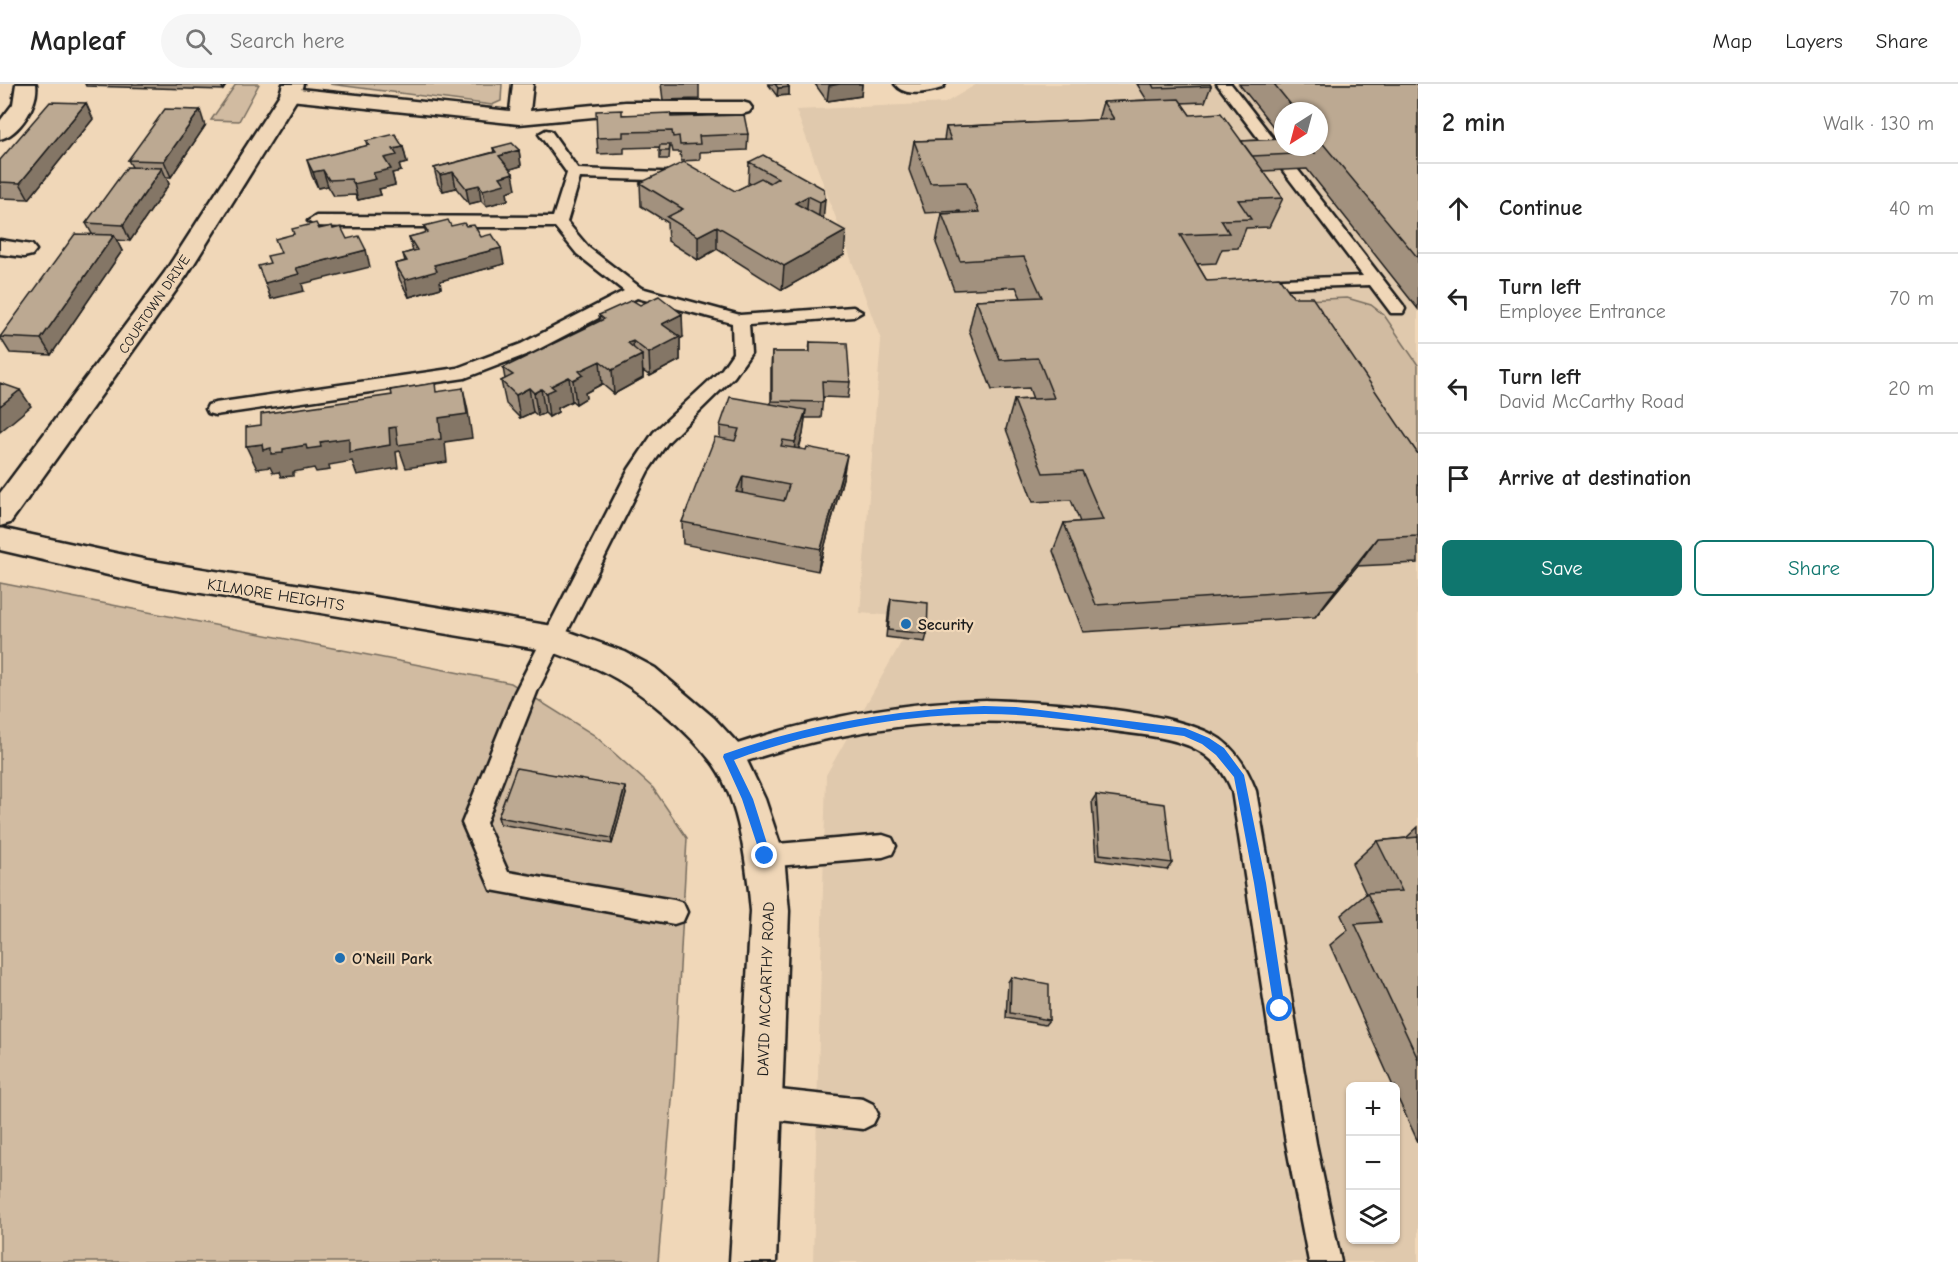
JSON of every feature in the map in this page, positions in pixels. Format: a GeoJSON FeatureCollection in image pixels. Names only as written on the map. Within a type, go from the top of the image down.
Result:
{"type":"FeatureCollection","features":[{"type":"Feature","properties":{"kind":"street"},"geometry":{"type":"LineString","coordinates":[[519,118],[523,84]]}},
{"type":"Feature","properties":{"kind":"street"},"geometry":{"type":"LineString","coordinates":[[905,84],[914,87],[934,84]]}},
{"type":"Feature","properties":{"kind":"street"},"geometry":{"type":"LineString","coordinates":[[0,133],[25,102],[28,90],[20,85]]}},
{"type":"Feature","properties":{"kind":"street"},"geometry":{"type":"LineString","coordinates":[[623,85],[624,108]]}},
{"type":"Feature","properties":{"kind":"street"},"geometry":{"type":"LineString","coordinates":[[291,89],[519,118],[624,108],[742,108]]}},
{"type":"Feature","properties":{"kind":"street","name":"COURTOWN DRIVE"},"geometry":{"type":"LineString","coordinates":[[0,515],[175,275],[291,89]]}},
{"type":"Feature","properties":{"kind":"street"},"geometry":{"type":"LineString","coordinates":[[0,247],[24,250]]}},
{"type":"Feature","properties":{"kind":"street","name":"KILMORE HEIGHTS"},"geometry":{"type":"LineString","coordinates":[[0,539],[147,572],[553,639]]}},
{"type":"Feature","properties":{"kind":"street","name":"DAVID MCCARTHY ROAD"},"geometry":{"type":"LineString","coordinates":[[553,639],[613,661],[643,678],[702,728],[728,757],[747,799],[765,856],[770,911],[753,1262]]}},
{"type":"Feature","properties":{"kind":"lane"},"geometry":{"type":"LineString","coordinates":[[1224,84],[1397,309]]}},
{"type":"Feature","properties":{"kind":"lane"},"geometry":{"type":"LineString","coordinates":[[546,134],[574,173]]}},
{"type":"Feature","properties":{"kind":"lane"},"geometry":{"type":"LineString","coordinates":[[574,173],[676,176],[699,180]]}},
{"type":"Feature","properties":{"kind":"lane"},"geometry":{"type":"LineString","coordinates":[[559,222],[574,173]]}},
{"type":"Feature","properties":{"kind":"lane"},"geometry":{"type":"LineString","coordinates":[[316,221],[400,225],[440,222],[559,222],[583,250],[635,292],[741,320],[853,312]]}},
{"type":"Feature","properties":{"kind":"lane"},"geometry":{"type":"LineString","coordinates":[[1239,286],[1375,280]]}},
{"type":"Feature","properties":{"kind":"lane"},"geometry":{"type":"LineString","coordinates":[[215,409],[459,374],[484,367],[564,330],[635,292]]}},
{"type":"Feature","properties":{"kind":"lane"},"geometry":{"type":"LineString","coordinates":[[674,912],[500,882],[474,824],[526,692],[639,469],[661,437],[728,373],[742,353],[741,320]]}},
{"type":"Feature","properties":{"kind":"lane"},"geometry":{"type":"LineString","coordinates":[[728,757],[768,742],[884,719],[929,712],[984,710],[1135,725],[1185,732],[1206,741],[1231,764],[1239,775],[1244,791],[1301,1143],[1325,1262]]}},
{"type":"Feature","properties":{"kind":"lane"},"geometry":{"type":"LineString","coordinates":[[765,856],[883,846]]}},
{"type":"Feature","properties":{"kind":"lane"},"geometry":{"type":"LineString","coordinates":[[761,1102],[863,1114]]}},
{"type":"Feature","properties":{"kind":"shaded area"},"geometry":{"type":"Polygon","coordinates":[[[236,84],[259,84],[239,121],[211,120],[236,84]]]}},
{"type":"Feature","properties":{"kind":"shaded area"},"geometry":{"type":"Polygon","coordinates":[[[330,84],[502,84],[501,101],[492,105],[330,84]]]}},
{"type":"Feature","properties":{"kind":"shaded area"},"geometry":{"type":"Polygon","coordinates":[[[977,84],[1418,84],[1418,1262],[813,1262],[826,775],[902,641],[905,617],[860,613],[881,340],[796,110],[945,103],[977,84]]]}},
{"type":"Feature","properties":{"kind":"shaded area"},"geometry":{"type":"Polygon","coordinates":[[[1347,298],[1371,305],[1384,315],[1418,365],[1418,462],[1303,300],[1347,298]]]}},
{"type":"Feature","properties":{"kind":"shaded area","name":"O'Neill Park"},"geometry":{"type":"Polygon","coordinates":[[[0,583],[511,683],[594,735],[653,788],[687,838],[674,1078],[658,1262],[0,1262],[0,583]]]}},
{"type":"Feature","properties":{"kind":"building"},"geometry":{"type":"Polygon","coordinates":[[[775,84],[787,84],[789,87],[778,88],[775,84]]]}},
{"type":"Feature","properties":{"kind":"building"},"geometry":{"type":"Polygon","coordinates":[[[1152,84],[1210,84],[1211,86],[1154,88],[1152,84]]]}},
{"type":"Feature","properties":{"kind":"building"},"geometry":{"type":"Polygon","coordinates":[[[1274,84],[1418,84],[1418,258],[1328,150],[1328,102],[1289,102],[1274,84]]]}},
{"type":"Feature","properties":{"kind":"building"},"geometry":{"type":"Polygon","coordinates":[[[1179,99],[1190,115],[1221,113],[1283,198],[1238,200],[1251,219],[1221,220],[1229,233],[1180,235],[1207,281],[1279,277],[1293,297],[1312,297],[1418,454],[1418,536],[1377,538],[1336,589],[1096,605],[1064,523],[1103,520],[1082,471],[1043,473],[1014,400],[1054,398],[1038,358],[1000,360],[976,300],[1042,297],[1024,257],[960,261],[942,214],[979,212],[966,182],[930,183],[914,141],[951,140],[946,127],[1114,119],[1103,102],[1179,99]]]}},
{"type":"Feature","properties":{"kind":"building"},"geometry":{"type":"Polygon","coordinates":[[[50,102],[86,103],[20,183],[0,182],[0,160],[50,102]]]}},
{"type":"Feature","properties":{"kind":"building"},"geometry":{"type":"Polygon","coordinates":[[[165,109],[200,110],[164,161],[128,160],[165,109]]]}},
{"type":"Feature","properties":{"kind":"building"},"geometry":{"type":"Polygon","coordinates":[[[622,110],[622,115],[670,113],[671,117],[744,115],[748,134],[699,136],[700,144],[680,145],[679,136],[673,137],[672,131],[623,132],[623,137],[597,138],[596,111],[622,110]]]}},
{"type":"Feature","properties":{"kind":"building"},"geometry":{"type":"Polygon","coordinates":[[[395,134],[403,147],[393,149],[397,155],[384,158],[391,169],[373,173],[376,179],[354,184],[351,179],[329,180],[323,170],[313,172],[307,160],[369,145],[366,141],[395,134]]]}},
{"type":"Feature","properties":{"kind":"building"},"geometry":{"type":"Polygon","coordinates":[[[1274,139],[1274,155],[1252,156],[1241,141],[1274,139]]]}},
{"type":"Feature","properties":{"kind":"building"},"geometry":{"type":"Polygon","coordinates":[[[512,143],[519,150],[499,156],[513,173],[500,177],[505,184],[483,190],[479,185],[466,188],[453,172],[440,175],[434,168],[496,152],[493,148],[512,143]]]}},
{"type":"Feature","properties":{"kind":"building"},"geometry":{"type":"Polygon","coordinates":[[[660,145],[670,145],[669,151],[659,151],[660,145]]]}},
{"type":"Feature","properties":{"kind":"building"},"geometry":{"type":"Polygon","coordinates":[[[763,155],[824,189],[825,199],[820,202],[808,196],[795,203],[846,231],[784,266],[717,226],[698,236],[667,217],[683,209],[640,183],[684,162],[735,191],[761,178],[770,183],[778,178],[749,162],[763,155]]]}},
{"type":"Feature","properties":{"kind":"building"},"geometry":{"type":"Polygon","coordinates":[[[127,167],[162,168],[123,225],[86,223],[127,167]]]}},
{"type":"Feature","properties":{"kind":"building"},"geometry":{"type":"Polygon","coordinates":[[[448,220],[451,226],[464,223],[466,226],[474,225],[481,237],[492,234],[501,248],[434,265],[437,271],[405,280],[395,264],[407,261],[403,254],[417,250],[409,237],[428,232],[424,226],[448,220]]]}},
{"type":"Feature","properties":{"kind":"building"},"geometry":{"type":"Polygon","coordinates":[[[316,223],[319,229],[332,226],[333,229],[341,227],[347,239],[359,236],[366,250],[296,268],[299,274],[265,283],[258,266],[270,263],[267,256],[281,253],[275,239],[294,234],[292,229],[316,223]]]}},
{"type":"Feature","properties":{"kind":"building"},"geometry":{"type":"Polygon","coordinates":[[[75,234],[114,235],[41,339],[0,337],[75,234]]]}},
{"type":"Feature","properties":{"kind":"building"},"geometry":{"type":"Polygon","coordinates":[[[659,296],[682,314],[662,324],[680,337],[649,353],[633,341],[628,343],[642,355],[612,370],[600,361],[579,371],[583,375],[573,380],[569,377],[551,386],[555,389],[546,393],[541,389],[534,393],[529,388],[516,395],[501,381],[513,375],[503,368],[604,319],[599,315],[632,300],[640,305],[659,296]]]}},
{"type":"Feature","properties":{"kind":"building"},"geometry":{"type":"Polygon","coordinates":[[[810,342],[847,343],[850,382],[822,381],[823,402],[772,401],[772,352],[810,352],[810,342]]]}},
{"type":"Feature","properties":{"kind":"building"},"geometry":{"type":"Polygon","coordinates":[[[0,383],[20,390],[0,406],[0,383]]]}},
{"type":"Feature","properties":{"kind":"building"},"geometry":{"type":"Polygon","coordinates":[[[435,383],[436,392],[463,388],[467,414],[439,418],[441,439],[398,445],[396,427],[389,428],[390,445],[349,452],[349,438],[320,442],[321,447],[307,449],[306,445],[283,449],[283,453],[271,454],[271,448],[263,450],[262,444],[246,446],[246,427],[261,425],[261,414],[392,395],[391,390],[435,383]]]}},
{"type":"Feature","properties":{"kind":"building"},"geometry":{"type":"Polygon","coordinates":[[[730,397],[806,410],[795,442],[783,440],[781,446],[806,450],[807,447],[847,455],[821,549],[682,522],[715,437],[735,441],[739,429],[720,426],[730,397]],[[743,476],[736,492],[784,501],[789,485],[743,476]]]}},
{"type":"Feature","properties":{"kind":"building","name":"Security"},"geometry":{"type":"Polygon","coordinates":[[[891,599],[928,603],[927,634],[888,630],[891,599]]]}},
{"type":"Feature","properties":{"kind":"building"},"geometry":{"type":"Polygon","coordinates":[[[516,768],[625,787],[611,838],[498,817],[516,768]]]}},
{"type":"Feature","properties":{"kind":"building"},"geometry":{"type":"Polygon","coordinates":[[[1096,795],[1165,804],[1172,863],[1100,854],[1096,795]]]}},
{"type":"Feature","properties":{"kind":"building"},"geometry":{"type":"Polygon","coordinates":[[[1418,837],[1418,1059],[1355,924],[1381,922],[1367,893],[1402,891],[1377,841],[1418,837]]]}},
{"type":"Feature","properties":{"kind":"building"},"geometry":{"type":"Polygon","coordinates":[[[1011,977],[1049,984],[1049,1020],[1010,1013],[1011,977]]]}},
{"type":"Feature","properties":{"kind":"place","name":"Security"},"geometry":{"type":"Point","coordinates":[906,624]}},
{"type":"Feature","properties":{"kind":"place","name":"O'Neill Park"},"geometry":{"type":"Point","coordinates":[340,958]}},
{"type":"Feature","properties":{"kind":"route"},"geometry":{"type":"LineString","coordinates":[[765,856],[747,799],[728,757],[768,742],[929,712],[984,710],[1016,711],[1185,732],[1206,741],[1220,752],[1239,775],[1244,791],[1280,1009]]}}]}
